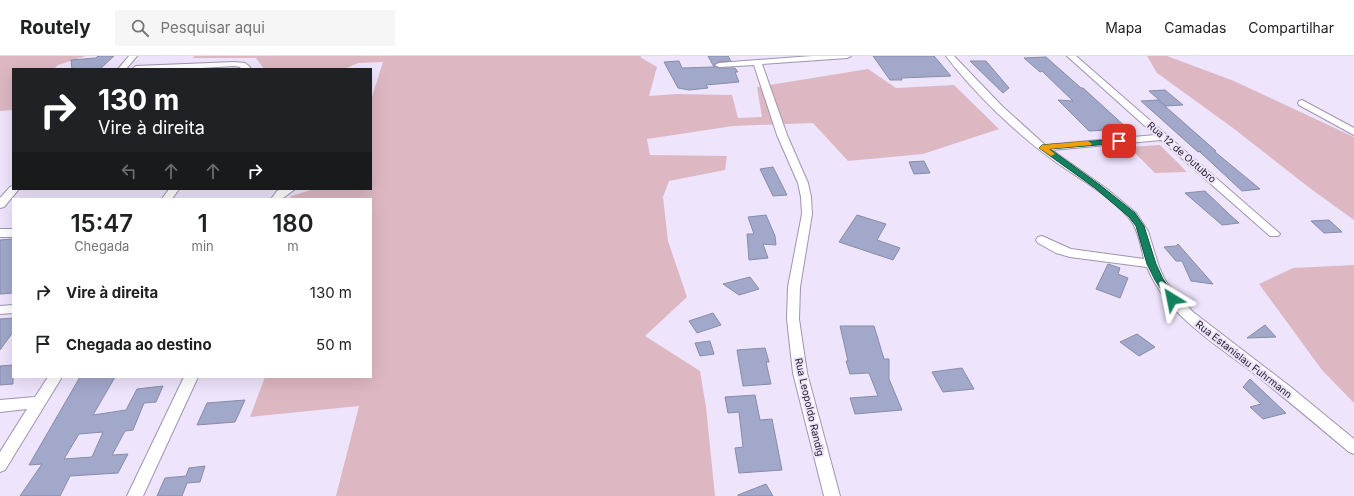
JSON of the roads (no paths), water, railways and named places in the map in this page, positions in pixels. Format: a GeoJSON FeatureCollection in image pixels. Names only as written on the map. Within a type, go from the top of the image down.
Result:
{"type":"FeatureCollection","features":[{"type":"Feature","properties":{"kind":"street"},"geometry":{"type":"LineString","coordinates":[[123,68],[133,56]]}},
{"type":"Feature","properties":{"kind":"street"},"geometry":{"type":"LineString","coordinates":[[719,65],[847,56]]}},
{"type":"Feature","properties":{"kind":"street","name":"Rua Estanislau Fuhrmann"},"geometry":{"type":"LineString","coordinates":[[950,56],[1011,121],[1042,148],[1097,187],[1132,215],[1140,226],[1151,264],[1159,280],[1172,299],[1191,317],[1267,376],[1354,448]]}},
{"type":"Feature","properties":{"kind":"street","name":"Rua 12 de Outubro"},"geometry":{"type":"LineString","coordinates":[[1071,56],[1274,234]]}},
{"type":"Feature","properties":{"kind":"street","name":"Rua Leopoldo Randig"},"geometry":{"type":"LineString","coordinates":[[757,63],[782,135],[802,183],[806,197],[807,214],[794,287],[794,319],[800,373],[832,496]]}},
{"type":"Feature","properties":{"kind":"street"},"geometry":{"type":"LineString","coordinates":[[190,68],[244,67]]}},
{"type":"Feature","properties":{"kind":"street"},"geometry":{"type":"LineString","coordinates":[[1302,103],[1354,132]]}},
{"type":"Feature","properties":{"kind":"street"},"geometry":{"type":"LineString","coordinates":[[1042,148],[1165,137]]}},
{"type":"Feature","properties":{"kind":"street"},"geometry":{"type":"LineString","coordinates":[[0,205],[13,190]]}},
{"type":"Feature","properties":{"kind":"street"},"geometry":{"type":"LineString","coordinates":[[277,198],[281,193],[288,190]]}},
{"type":"Feature","properties":{"kind":"street"},"geometry":{"type":"LineString","coordinates":[[0,234],[12,232]]}},
{"type":"Feature","properties":{"kind":"street"},"geometry":{"type":"LineString","coordinates":[[1042,240],[1060,250],[1070,253],[1151,264]]}},
{"type":"Feature","properties":{"kind":"street"},"geometry":{"type":"LineString","coordinates":[[0,310],[12,309]]}},
{"type":"Feature","properties":{"kind":"street"},"geometry":{"type":"LineString","coordinates":[[0,465],[54,378]]}},
{"type":"Feature","properties":{"kind":"street"},"geometry":{"type":"LineString","coordinates":[[135,496],[191,378]]}},
{"type":"Feature","properties":{"kind":"street"},"geometry":{"type":"LineString","coordinates":[[0,406],[40,402]]}}]}
